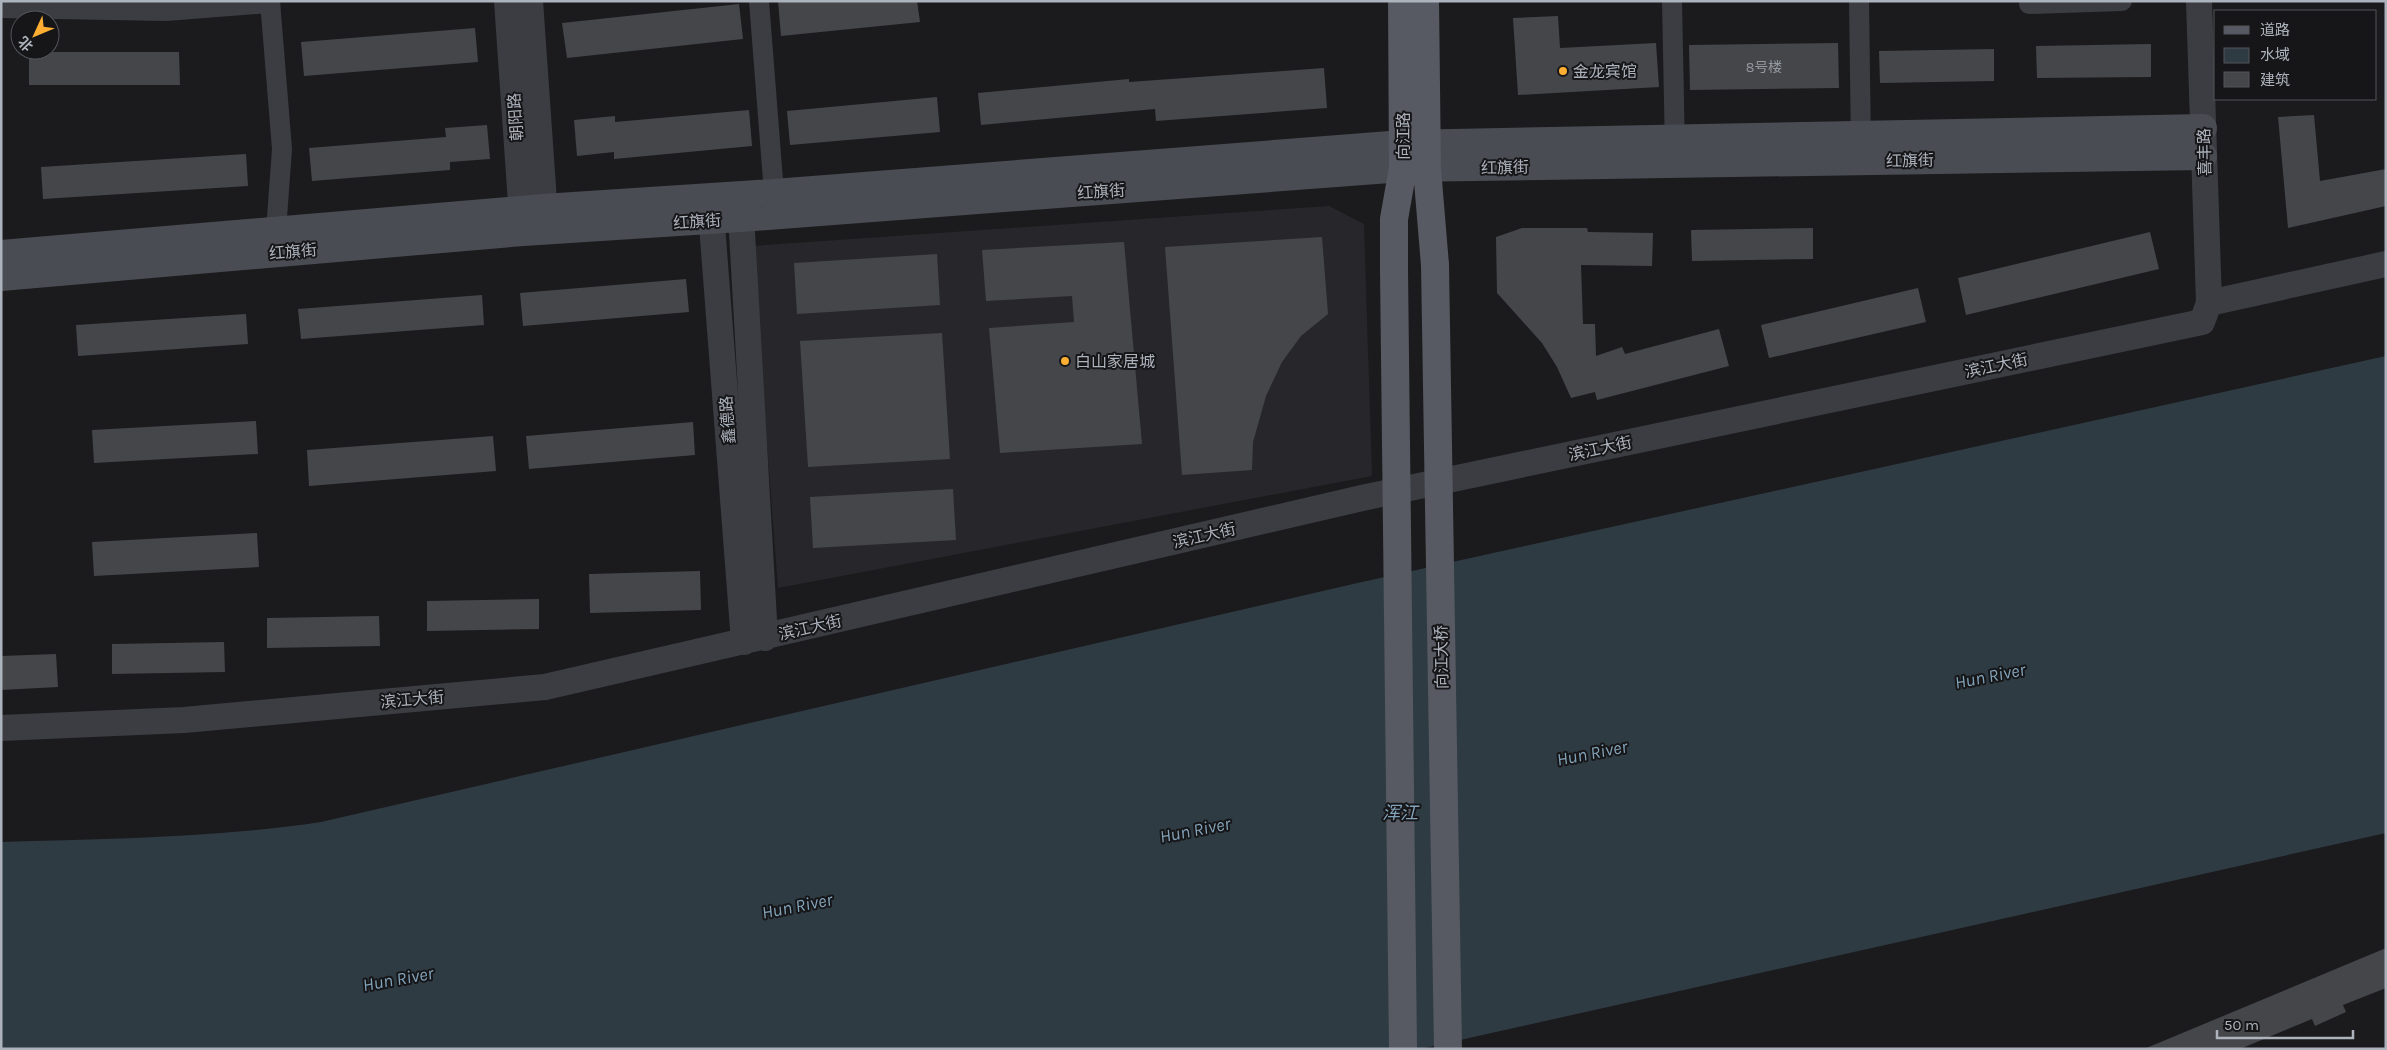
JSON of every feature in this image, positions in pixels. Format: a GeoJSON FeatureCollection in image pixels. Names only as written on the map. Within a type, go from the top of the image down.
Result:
{"type":"FeatureCollection","features":[{"type":"Feature","properties":{"kind":"main road","name":"向江路"},"geometry":{"type":"LineString","coordinates":[[1402,1],[1415,156],[1434,264]]}},
{"type":"Feature","properties":{"kind":"main road","name":"向江路"},"geometry":{"type":"LineString","coordinates":[[1403,1049],[1394,219],[1415,156],[1425,1]]}},
{"type":"Feature","properties":{"kind":"main road"},"geometry":{"type":"LineString","coordinates":[[1861,148],[2203,128]]}},
{"type":"Feature","properties":{"kind":"main road","name":"红旗街"},"geometry":{"type":"LineString","coordinates":[[740,207],[1415,156],[1861,148],[2203,156]]}},
{"type":"Feature","properties":{"kind":"main road"},"geometry":{"type":"LineString","coordinates":[[1,254],[276,231],[533,220],[740,207],[774,194],[1415,156]]}},
{"type":"Feature","properties":{"kind":"main road","name":"红旗街"},"geometry":{"type":"LineString","coordinates":[[1,277],[533,220]]}},
{"type":"Feature","properties":{"kind":"main road","name":"向江大桥"},"geometry":{"type":"LineString","coordinates":[[1434,264],[1448,1049]]}},
{"type":"Feature","properties":{"kind":"street","name":"朝阳路"},"geometry":{"type":"LineString","coordinates":[[508,1],[533,220]]}},
{"type":"Feature","properties":{"kind":"street","name":"朝阳路"},"geometry":{"type":"LineString","coordinates":[[530,1],[533,220]]}},
{"type":"Feature","properties":{"kind":"street"},"geometry":{"type":"LineString","coordinates":[[759,1],[774,194]]}},
{"type":"Feature","properties":{"kind":"street"},"geometry":{"type":"LineString","coordinates":[[1672,1],[1675,152]]}},
{"type":"Feature","properties":{"kind":"street"},"geometry":{"type":"LineString","coordinates":[[1859,1],[1861,148]]}},
{"type":"Feature","properties":{"kind":"street"},"geometry":{"type":"LineString","coordinates":[[2029,4],[2122,1]]}},
{"type":"Feature","properties":{"kind":"street","name":"喜丰路"},"geometry":{"type":"LineString","coordinates":[[2199,1],[2209,303]]}},
{"type":"Feature","properties":{"kind":"street"},"geometry":{"type":"LineString","coordinates":[[1,8],[166,11],[270,2],[282,149],[276,231]]}},
{"type":"Feature","properties":{"kind":"street","name":"鑫德路"},"geometry":{"type":"LineString","coordinates":[[740,207],[755,640]]}},
{"type":"Feature","properties":{"kind":"street","name":"鑫德路"},"geometry":{"type":"LineString","coordinates":[[711,209],[755,640]]}},
{"type":"Feature","properties":{"kind":"street"},"geometry":{"type":"LineString","coordinates":[[2209,303],[2386,264]]}},
{"type":"Feature","properties":{"kind":"street","name":"滨江大街"},"geometry":{"type":"LineString","coordinates":[[1,728],[184,720],[545,687],[755,640],[1362,498],[2202,322],[2209,303]]}},
{"type":"Feature","properties":{"kind":"shaded area","name":"白山家居城"},"geometry":{"type":"Polygon","coordinates":[[[1329,206],[1364,224],[1372,476],[778,588],[752,246],[1329,206]]]}},
{"type":"Feature","properties":{"kind":"water","name":"浑江"},"geometry":{"type":"Polygon","coordinates":[[[2386,356],[2386,833],[1420,1049],[1,1049],[1,842],[201,835],[321,822],[1353,584],[2386,356]]]}},
{"type":"Feature","properties":{"kind":"building"},"geometry":{"type":"Polygon","coordinates":[[[778,1],[917,1],[920,22],[781,36],[778,1]]]}},
{"type":"Feature","properties":{"kind":"building"},"geometry":{"type":"Polygon","coordinates":[[[739,4],[743,39],[567,58],[562,23],[739,4]]]}},
{"type":"Feature","properties":{"kind":"building"},"geometry":{"type":"Polygon","coordinates":[[[1558,16],[1560,48],[1656,43],[1659,87],[1518,95],[1513,18],[1558,16]]]}},
{"type":"Feature","properties":{"kind":"building"},"geometry":{"type":"Polygon","coordinates":[[[475,28],[478,62],[304,76],[301,42],[475,28]]]}},
{"type":"Feature","properties":{"kind":"building"},"geometry":{"type":"Polygon","coordinates":[[[1838,43],[1839,88],[1690,90],[1689,45],[1838,43]]]}},
{"type":"Feature","properties":{"kind":"building"},"geometry":{"type":"Polygon","coordinates":[[[2151,44],[2151,77],[2037,78],[2036,46],[2151,44]]]}},
{"type":"Feature","properties":{"kind":"building"},"geometry":{"type":"Polygon","coordinates":[[[1994,49],[1994,81],[1880,83],[1879,51],[1994,49]]]}},
{"type":"Feature","properties":{"kind":"building"},"geometry":{"type":"Polygon","coordinates":[[[60,52],[179,52],[180,85],[29,85],[29,60],[60,60],[60,52]]]}},
{"type":"Feature","properties":{"kind":"building"},"geometry":{"type":"Polygon","coordinates":[[[1324,68],[1327,108],[1156,121],[1155,109],[981,125],[978,93],[1129,79],[1129,82],[1324,68]]]}},
{"type":"Feature","properties":{"kind":"building"},"geometry":{"type":"Polygon","coordinates":[[[937,97],[940,132],[790,145],[787,111],[937,97]]]}},
{"type":"Feature","properties":{"kind":"building"},"geometry":{"type":"Polygon","coordinates":[[[749,110],[752,146],[614,159],[614,152],[577,156],[574,120],[615,116],[615,122],[749,110]]]}},
{"type":"Feature","properties":{"kind":"building"},"geometry":{"type":"Polygon","coordinates":[[[2314,115],[2320,181],[2386,169],[2386,206],[2288,228],[2278,117],[2314,115]]]}},
{"type":"Feature","properties":{"kind":"building"},"geometry":{"type":"Polygon","coordinates":[[[487,125],[490,159],[450,162],[450,170],[312,181],[309,148],[446,137],[445,128],[487,125]]]}},
{"type":"Feature","properties":{"kind":"building"},"geometry":{"type":"Polygon","coordinates":[[[246,154],[248,186],[43,199],[41,167],[246,154]]]}},
{"type":"Feature","properties":{"kind":"building"},"geometry":{"type":"Polygon","coordinates":[[[1522,228],[1587,228],[1588,232],[1653,233],[1652,266],[1581,265],[1583,324],[1595,324],[1596,356],[1622,347],[1625,354],[1719,329],[1729,366],[1597,400],[1595,392],[1571,398],[1557,367],[1542,343],[1497,293],[1496,237],[1522,228]]]}},
{"type":"Feature","properties":{"kind":"building"},"geometry":{"type":"Polygon","coordinates":[[[1813,228],[1813,259],[1692,261],[1691,230],[1813,228]]]}},
{"type":"Feature","properties":{"kind":"building"},"geometry":{"type":"Polygon","coordinates":[[[2150,232],[2159,269],[1966,315],[1958,278],[2150,232]]]}},
{"type":"Feature","properties":{"kind":"building"},"geometry":{"type":"Polygon","coordinates":[[[1322,237],[1328,314],[1301,336],[1282,362],[1266,396],[1253,442],[1252,470],[1182,475],[1165,247],[1322,237]]]}},
{"type":"Feature","properties":{"kind":"building"},"geometry":{"type":"Polygon","coordinates":[[[1124,242],[1142,444],[1000,453],[989,328],[1074,322],[1072,296],[986,301],[982,250],[1124,242]]]}},
{"type":"Feature","properties":{"kind":"building"},"geometry":{"type":"Polygon","coordinates":[[[937,254],[940,305],[797,314],[794,263],[937,254]]]}},
{"type":"Feature","properties":{"kind":"building"},"geometry":{"type":"Polygon","coordinates":[[[686,279],[689,312],[523,326],[520,293],[686,279]]]}},
{"type":"Feature","properties":{"kind":"building"},"geometry":{"type":"Polygon","coordinates":[[[1918,288],[1926,322],[1769,358],[1761,325],[1918,288]]]}},
{"type":"Feature","properties":{"kind":"building"},"geometry":{"type":"Polygon","coordinates":[[[482,295],[484,325],[301,339],[298,309],[482,295]]]}},
{"type":"Feature","properties":{"kind":"building"},"geometry":{"type":"Polygon","coordinates":[[[246,314],[248,344],[78,356],[76,325],[246,314]]]}},
{"type":"Feature","properties":{"kind":"building"},"geometry":{"type":"Polygon","coordinates":[[[942,333],[950,459],[808,467],[800,341],[942,333]]]}},
{"type":"Feature","properties":{"kind":"building"},"geometry":{"type":"Polygon","coordinates":[[[256,421],[258,454],[94,463],[92,430],[256,421]]]}},
{"type":"Feature","properties":{"kind":"building"},"geometry":{"type":"Polygon","coordinates":[[[693,422],[695,455],[529,469],[526,436],[693,422]]]}},
{"type":"Feature","properties":{"kind":"building"},"geometry":{"type":"Polygon","coordinates":[[[493,436],[496,471],[309,486],[307,450],[493,436]]]}},
{"type":"Feature","properties":{"kind":"building"},"geometry":{"type":"Polygon","coordinates":[[[953,489],[956,540],[813,548],[810,497],[953,489]]]}},
{"type":"Feature","properties":{"kind":"building"},"geometry":{"type":"Polygon","coordinates":[[[257,533],[259,567],[94,576],[92,542],[257,533]]]}},
{"type":"Feature","properties":{"kind":"building"},"geometry":{"type":"Polygon","coordinates":[[[700,571],[701,610],[590,613],[589,574],[700,571]]]}},
{"type":"Feature","properties":{"kind":"building"},"geometry":{"type":"Polygon","coordinates":[[[539,599],[539,629],[427,631],[427,601],[539,599]]]}},
{"type":"Feature","properties":{"kind":"building"},"geometry":{"type":"Polygon","coordinates":[[[379,616],[380,646],[267,648],[267,618],[379,616]]]}},
{"type":"Feature","properties":{"kind":"building"},"geometry":{"type":"Polygon","coordinates":[[[224,642],[225,672],[112,674],[112,644],[224,642]]]}},
{"type":"Feature","properties":{"kind":"building"},"geometry":{"type":"Polygon","coordinates":[[[56,654],[58,687],[1,690],[1,656],[56,654]]]}},
{"type":"Feature","properties":{"kind":"building"},"geometry":{"type":"Polygon","coordinates":[[[2386,948],[2386,988],[2343,1005],[2346,1012],[2315,1026],[2312,1019],[2240,1049],[2144,1049],[2386,948]]]}},
{"type":"Feature","properties":{"kind":"place","name":"金龙宾馆"},"geometry":{"type":"Point","coordinates":[1563,71]}},
{"type":"Feature","properties":{"kind":"place","name":"白山家居城"},"geometry":{"type":"Point","coordinates":[1065,361]}},
{"type":"Feature","properties":{"kind":"water label","name":"Hun River"},"geometry":{"type":"Point","coordinates":[1990,676]}},
{"type":"Feature","properties":{"kind":"water label","name":"Hun River"},"geometry":{"type":"Point","coordinates":[1592,753]}},
{"type":"Feature","properties":{"kind":"water label","name":"Hun River"},"geometry":{"type":"Point","coordinates":[1195,830]}},
{"type":"Feature","properties":{"kind":"water label","name":"Hun River"},"geometry":{"type":"Point","coordinates":[797,906]}},
{"type":"Feature","properties":{"kind":"water label","name":"Hun River"},"geometry":{"type":"Point","coordinates":[398,979]}}]}
